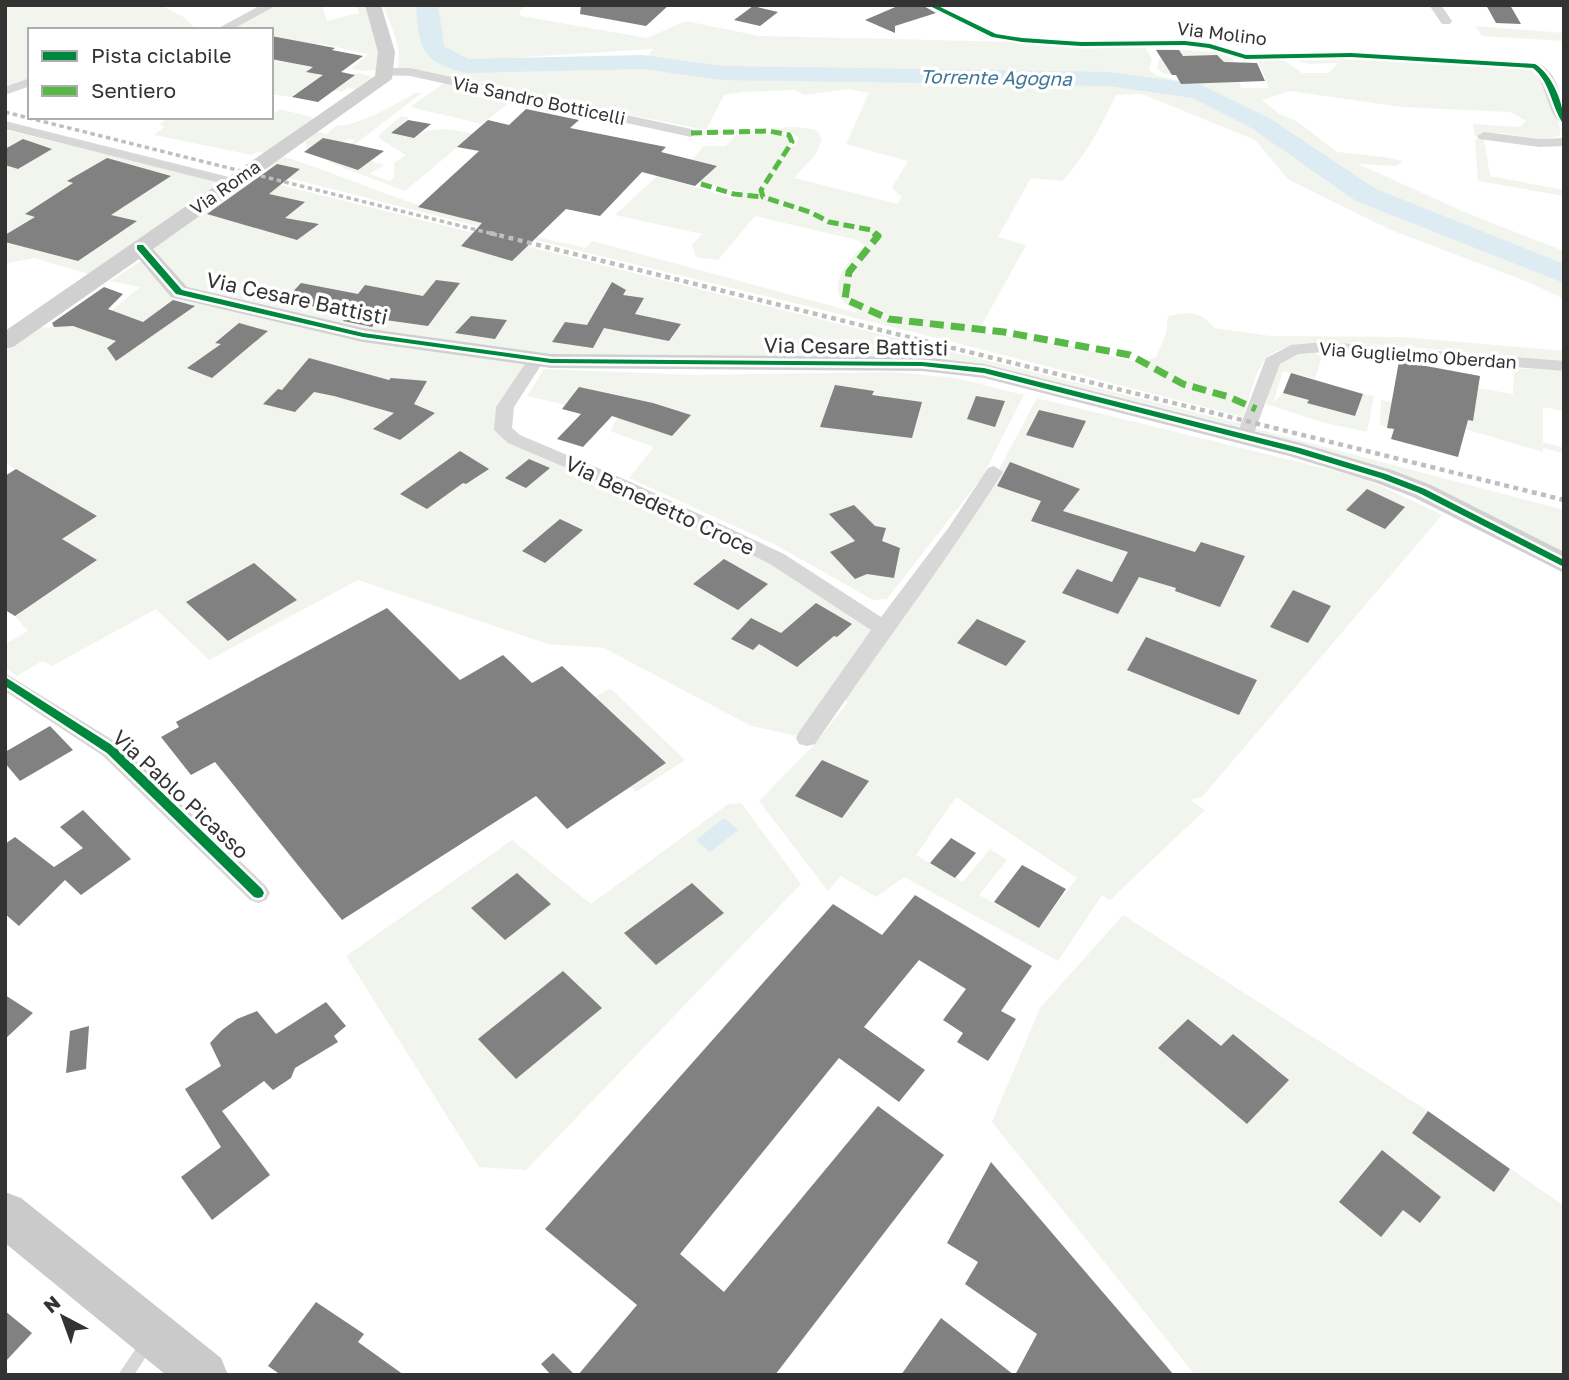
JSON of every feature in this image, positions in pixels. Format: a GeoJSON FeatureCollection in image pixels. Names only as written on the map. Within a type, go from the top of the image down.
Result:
{"type":"FeatureCollection","features":[{"type":"Feature","properties":{"kind":"main road"},"geometry":{"type":"LineString","coordinates":[[8,1221],[204,1375]]}},
{"type":"Feature","properties":{"kind":"street"},"geometry":{"type":"LineString","coordinates":[[225,28],[271,5]]}},
{"type":"Feature","properties":{"kind":"street"},"geometry":{"type":"LineString","coordinates":[[373,5],[387,54],[387,72]]}},
{"type":"Feature","properties":{"kind":"street","name":"Via Molino"},"geometry":{"type":"LineString","coordinates":[[931,5],[994,36],[1022,40],[1081,44],[1185,43],[1210,46],[1246,57],[1351,55],[1535,66],[1546,74],[1557,110],[1564,121]]}},
{"type":"Feature","properties":{"kind":"street"},"geometry":{"type":"LineString","coordinates":[[1435,5],[1446,21]]}},
{"type":"Feature","properties":{"kind":"street","name":"Via Sandro Botticelli"},"geometry":{"type":"LineString","coordinates":[[387,72],[410,72],[691,134]]}},
{"type":"Feature","properties":{"kind":"street","name":"Via Roma"},"geometry":{"type":"LineString","coordinates":[[5,342],[383,79],[387,72]]}},
{"type":"Feature","properties":{"kind":"street"},"geometry":{"type":"LineString","coordinates":[[5,91],[28,83]]}},
{"type":"Feature","properties":{"kind":"street"},"geometry":{"type":"LineString","coordinates":[[5,125],[232,182]]}},
{"type":"Feature","properties":{"kind":"street"},"geometry":{"type":"LineString","coordinates":[[1484,136],[1540,144],[1564,142]]}},
{"type":"Feature","properties":{"kind":"street","name":"Via Cesare Battisti"},"geometry":{"type":"LineString","coordinates":[[141,247],[179,292],[363,335],[537,359],[621,364],[949,365],[1021,380],[1344,463],[1422,491],[1564,564]]}},
{"type":"Feature","properties":{"kind":"street","name":"Via Guglielmo Oberdan"},"geometry":{"type":"LineString","coordinates":[[1245,437],[1272,362],[1282,353],[1298,348],[1325,346],[1564,366]]}},
{"type":"Feature","properties":{"kind":"street","name":"Via Benedetto Croce"},"geometry":{"type":"LineString","coordinates":[[537,359],[505,407],[503,430],[514,439],[627,487],[777,559],[883,628]]}},
{"type":"Feature","properties":{"kind":"street"},"geometry":{"type":"LineString","coordinates":[[807,738],[883,628],[956,531],[994,472]]}},
{"type":"Feature","properties":{"kind":"street","name":"Via Pablo Picasso"},"geometry":{"type":"LineString","coordinates":[[5,681],[111,750],[258,893]]}},
{"type":"Feature","properties":{"kind":"lane"},"geometry":{"type":"LineString","coordinates":[[125,1375],[155,1335]]}},
{"type":"Feature","properties":{"kind":"shaded area"},"geometry":{"type":"Polygon","coordinates":[[[5,5],[160,5],[185,18],[195,28],[28,28],[28,80],[5,89],[5,5]]]}},
{"type":"Feature","properties":{"kind":"shaded area"},"geometry":{"type":"Polygon","coordinates":[[[272,5],[322,5],[327,21],[359,13],[357,7],[366,5],[381,39],[379,70],[351,69],[368,54],[318,43],[310,49],[273,37],[273,28],[227,28],[272,5]]]}},
{"type":"Feature","properties":{"kind":"shaded area"},"geometry":{"type":"Polygon","coordinates":[[[383,5],[425,5],[430,46],[441,57],[465,66],[642,63],[721,73],[1110,80],[1199,92],[1261,125],[1366,196],[1547,270],[1564,274],[1564,299],[1528,282],[1391,230],[1289,180],[1255,140],[1142,94],[1116,95],[1086,151],[1062,181],[1031,178],[998,237],[1026,245],[978,332],[1075,347],[1139,363],[1156,357],[1166,334],[1168,316],[1188,313],[1199,315],[1214,328],[1270,336],[1404,337],[1564,351],[1564,363],[1412,347],[1325,344],[1292,347],[1271,354],[1265,359],[1257,374],[1243,417],[945,340],[535,240],[537,237],[586,248],[592,241],[858,313],[844,303],[838,292],[844,269],[864,245],[857,240],[755,216],[718,260],[696,257],[692,245],[702,234],[615,215],[657,176],[736,199],[742,192],[700,182],[716,166],[691,160],[704,146],[726,146],[737,134],[784,135],[792,142],[785,148],[795,146],[799,138],[792,133],[774,131],[789,127],[816,130],[822,139],[816,154],[794,178],[897,204],[902,197],[892,188],[908,161],[846,144],[869,93],[849,89],[805,95],[795,90],[724,95],[706,130],[397,69],[399,54],[383,5]]]}},
{"type":"Feature","properties":{"kind":"shaded area"},"geometry":{"type":"Polygon","coordinates":[[[432,5],[527,5],[519,11],[521,16],[647,38],[686,21],[759,36],[1144,45],[1152,59],[1149,70],[1156,75],[1178,81],[1176,75],[1164,74],[1157,69],[1160,57],[1155,48],[1214,52],[1233,58],[1241,88],[1269,88],[1258,61],[1285,61],[1302,73],[1329,73],[1338,63],[1309,64],[1296,61],[1303,58],[1365,58],[1527,68],[1538,73],[1561,130],[1559,136],[1543,139],[1500,133],[1475,136],[1473,124],[1520,127],[1526,121],[1510,112],[1402,107],[1290,91],[1262,100],[1278,113],[1298,122],[1337,152],[1403,161],[1396,166],[1358,164],[1469,214],[1564,251],[1564,267],[1425,216],[1369,192],[1269,122],[1200,90],[1109,78],[680,68],[644,61],[653,49],[462,61],[440,53],[432,5]]]}},
{"type":"Feature","properties":{"kind":"shaded area"},"geometry":{"type":"Polygon","coordinates":[[[1475,26],[1564,33],[1564,41],[1482,36],[1475,26]]]}},
{"type":"Feature","properties":{"kind":"shaded area"},"geometry":{"type":"Polygon","coordinates":[[[273,59],[313,67],[307,72],[331,77],[338,87],[357,73],[374,77],[356,90],[348,88],[342,92],[308,86],[292,97],[273,94],[273,59]]]}},
{"type":"Feature","properties":{"kind":"shaded area"},"geometry":{"type":"Polygon","coordinates":[[[444,83],[515,98],[482,124],[410,107],[444,83]]]}},
{"type":"Feature","properties":{"kind":"shaded area"},"geometry":{"type":"Polygon","coordinates":[[[415,93],[422,93],[346,151],[361,167],[371,161],[384,165],[369,174],[390,181],[394,178],[394,163],[406,155],[380,139],[379,135],[401,116],[409,118],[392,134],[414,138],[427,131],[442,129],[473,134],[405,191],[328,162],[355,140],[350,139],[316,154],[306,148],[305,142],[317,132],[327,134],[337,125],[365,119],[415,93]]]}},
{"type":"Feature","properties":{"kind":"shaded area"},"geometry":{"type":"Polygon","coordinates":[[[280,109],[311,117],[314,122],[268,153],[257,152],[252,155],[154,135],[165,126],[159,125],[166,119],[273,119],[273,114],[280,109]]]}},
{"type":"Feature","properties":{"kind":"shaded area"},"geometry":{"type":"Polygon","coordinates":[[[5,130],[222,182],[89,274],[34,258],[5,264],[5,130]]]}},
{"type":"Feature","properties":{"kind":"shaded area"},"geometry":{"type":"Polygon","coordinates":[[[1475,139],[1484,139],[1490,176],[1564,190],[1564,196],[1478,181],[1475,139]]]}},
{"type":"Feature","properties":{"kind":"shaded area"},"geometry":{"type":"Polygon","coordinates":[[[282,156],[457,216],[476,201],[496,231],[289,178],[299,169],[276,164],[268,170],[263,169],[282,156]]]}},
{"type":"Feature","properties":{"kind":"shaded area"},"geometry":{"type":"Polygon","coordinates":[[[244,176],[1242,424],[1236,429],[1020,375],[555,356],[365,331],[188,289],[147,245],[244,176]]]}},
{"type":"Feature","properties":{"kind":"shaded area"},"geometry":{"type":"Polygon","coordinates":[[[149,256],[179,292],[363,335],[537,359],[503,430],[777,559],[891,633],[976,513],[1037,398],[1364,478],[1442,515],[1202,797],[1190,800],[1205,810],[1110,900],[1102,895],[1058,961],[904,877],[876,897],[841,876],[828,891],[759,801],[813,746],[848,702],[836,696],[807,738],[751,726],[604,648],[548,644],[358,580],[209,660],[156,609],[52,666],[42,661],[17,676],[5,668],[5,644],[28,631],[15,616],[96,561],[62,539],[97,516],[5,463],[5,352],[38,328],[71,326],[110,312],[140,287],[110,281],[149,256]],[[956,797],[916,855],[963,882],[990,849],[1007,860],[979,895],[1039,927],[1077,878],[956,797]]]}},
{"type":"Feature","properties":{"kind":"shaded area"},"geometry":{"type":"Polygon","coordinates":[[[1315,351],[1322,356],[1315,379],[1283,371],[1273,403],[1283,393],[1355,416],[1363,394],[1374,396],[1367,432],[1325,423],[1266,404],[1278,364],[1284,355],[1315,351]]]}},
{"type":"Feature","properties":{"kind":"shaded area"},"geometry":{"type":"Polygon","coordinates":[[[1514,368],[1564,371],[1564,411],[1543,407],[1543,442],[1564,448],[1564,453],[1543,448],[1543,452],[1429,422],[1391,427],[1380,425],[1381,400],[1472,421],[1478,388],[1513,394],[1514,368]]]}},
{"type":"Feature","properties":{"kind":"shaded area"},"geometry":{"type":"Polygon","coordinates":[[[544,369],[694,375],[893,372],[956,378],[1024,395],[982,477],[887,599],[873,600],[776,545],[629,478],[654,447],[610,431],[618,417],[527,396],[544,369]]]}},
{"type":"Feature","properties":{"kind":"shaded area"},"geometry":{"type":"Polygon","coordinates":[[[1253,428],[1564,510],[1564,555],[1252,434],[1253,428]]]}},
{"type":"Feature","properties":{"kind":"shaded area"},"geometry":{"type":"Polygon","coordinates":[[[610,688],[685,760],[636,792],[630,786],[666,763],[595,697],[610,688]]]}},
{"type":"Feature","properties":{"kind":"shaded area"},"geometry":{"type":"Polygon","coordinates":[[[741,803],[801,884],[526,1170],[479,1167],[346,956],[512,840],[591,904],[728,804],[741,803]]]}},
{"type":"Feature","properties":{"kind":"shaded area"},"geometry":{"type":"Polygon","coordinates":[[[724,818],[738,830],[710,852],[696,840],[724,818]]]}},
{"type":"Feature","properties":{"kind":"shaded area"},"geometry":{"type":"Polygon","coordinates":[[[1123,915],[1428,1111],[1564,1206],[1564,1375],[1195,1375],[992,1122],[1040,1008],[1123,915]]]}},
{"type":"Feature","properties":{"kind":"building"},"geometry":{"type":"Polygon","coordinates":[[[581,5],[669,5],[646,26],[580,14],[581,5]]]}},
{"type":"Feature","properties":{"kind":"building"},"geometry":{"type":"Polygon","coordinates":[[[900,5],[922,5],[936,13],[895,26],[895,33],[865,20],[900,5]]]}},
{"type":"Feature","properties":{"kind":"building"},"geometry":{"type":"Polygon","coordinates":[[[1486,5],[1510,5],[1521,24],[1496,23],[1486,5]]]}},
{"type":"Feature","properties":{"kind":"building"},"geometry":{"type":"Polygon","coordinates":[[[753,6],[778,12],[760,26],[734,20],[753,6]]]}},
{"type":"Feature","properties":{"kind":"building"},"geometry":{"type":"Polygon","coordinates":[[[273,36],[363,56],[341,72],[355,75],[318,102],[292,97],[323,75],[306,72],[313,67],[273,59],[273,36]]]}},
{"type":"Feature","properties":{"kind":"building"},"geometry":{"type":"Polygon","coordinates":[[[1156,50],[1179,50],[1183,56],[1217,55],[1224,62],[1257,63],[1265,81],[1181,84],[1156,50]]]}},
{"type":"Feature","properties":{"kind":"building"},"geometry":{"type":"Polygon","coordinates":[[[526,109],[579,120],[570,128],[666,147],[661,152],[717,166],[695,186],[642,172],[600,216],[566,209],[512,261],[461,246],[482,223],[418,207],[479,151],[457,147],[488,120],[509,125],[526,109]]]}},
{"type":"Feature","properties":{"kind":"building"},"geometry":{"type":"Polygon","coordinates":[[[408,120],[431,124],[414,138],[391,133],[408,120]]]}},
{"type":"Feature","properties":{"kind":"building"},"geometry":{"type":"Polygon","coordinates":[[[323,138],[384,151],[358,170],[304,152],[323,138]]]}},
{"type":"Feature","properties":{"kind":"building"},"geometry":{"type":"Polygon","coordinates":[[[23,139],[52,149],[18,169],[5,165],[5,149],[23,139]]]}},
{"type":"Feature","properties":{"kind":"building"},"geometry":{"type":"Polygon","coordinates":[[[107,158],[171,176],[111,215],[137,221],[78,261],[5,242],[5,235],[35,217],[25,214],[73,183],[67,181],[107,158]]]}},
{"type":"Feature","properties":{"kind":"building"},"geometry":{"type":"Polygon","coordinates":[[[277,164],[300,169],[269,194],[305,202],[285,218],[319,224],[297,240],[207,214],[277,164]]]}},
{"type":"Feature","properties":{"kind":"building"},"geometry":{"type":"Polygon","coordinates":[[[436,280],[460,283],[428,326],[378,319],[372,327],[343,321],[349,313],[284,301],[301,283],[358,294],[365,285],[423,296],[436,280]]]}},
{"type":"Feature","properties":{"kind":"building"},"geometry":{"type":"Polygon","coordinates":[[[612,282],[626,290],[623,295],[644,298],[635,314],[681,324],[669,341],[604,328],[593,348],[552,342],[565,322],[587,325],[612,282]]]}},
{"type":"Feature","properties":{"kind":"building"},"geometry":{"type":"Polygon","coordinates":[[[104,287],[123,294],[108,309],[143,322],[173,300],[195,306],[116,361],[107,348],[116,341],[73,326],[54,327],[52,323],[104,287]]]}},
{"type":"Feature","properties":{"kind":"building"},"geometry":{"type":"Polygon","coordinates":[[[471,316],[507,320],[495,339],[455,333],[471,316]]]}},
{"type":"Feature","properties":{"kind":"building"},"geometry":{"type":"Polygon","coordinates":[[[239,323],[268,331],[212,378],[187,368],[221,344],[215,343],[239,323]]]}},
{"type":"Feature","properties":{"kind":"building"},"geometry":{"type":"Polygon","coordinates":[[[309,358],[389,380],[427,381],[414,404],[435,413],[400,440],[373,429],[394,413],[334,396],[314,392],[295,412],[263,404],[278,389],[282,390],[309,358]]]}},
{"type":"Feature","properties":{"kind":"building"},"geometry":{"type":"Polygon","coordinates":[[[1399,361],[1480,376],[1473,421],[1468,420],[1458,457],[1391,439],[1394,429],[1387,428],[1399,361]]]}},
{"type":"Feature","properties":{"kind":"building"},"geometry":{"type":"Polygon","coordinates":[[[1291,373],[1363,394],[1355,416],[1307,403],[1309,400],[1283,393],[1291,373]]]}},
{"type":"Feature","properties":{"kind":"building"},"geometry":{"type":"Polygon","coordinates":[[[835,385],[874,391],[872,395],[922,402],[912,438],[820,427],[835,385]]]}},
{"type":"Feature","properties":{"kind":"building"},"geometry":{"type":"Polygon","coordinates":[[[579,387],[653,403],[691,415],[672,436],[612,416],[583,447],[557,439],[581,414],[562,409],[579,387]]]}},
{"type":"Feature","properties":{"kind":"building"},"geometry":{"type":"Polygon","coordinates":[[[976,396],[1005,401],[995,427],[967,419],[976,396]]]}},
{"type":"Feature","properties":{"kind":"building"},"geometry":{"type":"Polygon","coordinates":[[[1039,410],[1086,421],[1073,448],[1026,435],[1039,410]]]}},
{"type":"Feature","properties":{"kind":"building"},"geometry":{"type":"Polygon","coordinates":[[[460,451],[489,469],[466,484],[463,483],[427,509],[400,494],[460,451]]]}},
{"type":"Feature","properties":{"kind":"building"},"geometry":{"type":"Polygon","coordinates":[[[529,459],[550,468],[526,488],[505,478],[529,459]]]}},
{"type":"Feature","properties":{"kind":"building"},"geometry":{"type":"Polygon","coordinates":[[[1010,462],[1080,489],[1063,511],[1195,552],[1201,542],[1245,556],[1220,607],[1175,591],[1176,588],[1139,577],[1118,614],[1062,593],[1077,569],[1112,582],[1128,552],[1031,521],[1041,501],[997,486],[1010,462]]]}},
{"type":"Feature","properties":{"kind":"building"},"geometry":{"type":"Polygon","coordinates":[[[16,469],[97,516],[62,539],[97,560],[15,616],[5,610],[5,476],[16,469]]]}},
{"type":"Feature","properties":{"kind":"building"},"geometry":{"type":"Polygon","coordinates":[[[1367,489],[1405,507],[1385,529],[1346,510],[1367,489]]]}},
{"type":"Feature","properties":{"kind":"building"},"geometry":{"type":"Polygon","coordinates":[[[854,505],[875,526],[886,528],[882,541],[900,548],[894,578],[867,574],[855,579],[830,552],[855,541],[829,514],[854,505]]]}},
{"type":"Feature","properties":{"kind":"building"},"geometry":{"type":"Polygon","coordinates":[[[560,519],[583,530],[545,563],[522,551],[560,519]]]}},
{"type":"Feature","properties":{"kind":"building"},"geometry":{"type":"Polygon","coordinates":[[[724,559],[768,584],[738,610],[693,584],[724,559]]]}},
{"type":"Feature","properties":{"kind":"building"},"geometry":{"type":"Polygon","coordinates":[[[254,563],[297,600],[228,641],[186,602],[254,563]]]}},
{"type":"Feature","properties":{"kind":"building"},"geometry":{"type":"Polygon","coordinates":[[[1293,590],[1331,606],[1308,643],[1270,627],[1293,590]]]}},
{"type":"Feature","properties":{"kind":"building"},"geometry":{"type":"Polygon","coordinates":[[[816,603],[852,624],[797,667],[759,644],[753,650],[731,639],[751,618],[781,633],[816,603]]]}},
{"type":"Feature","properties":{"kind":"building"},"geometry":{"type":"Polygon","coordinates":[[[387,608],[460,680],[503,655],[532,683],[562,666],[666,763],[567,829],[536,796],[342,920],[215,762],[191,775],[161,737],[179,727],[176,722],[387,608]]]}},
{"type":"Feature","properties":{"kind":"building"},"geometry":{"type":"Polygon","coordinates":[[[977,619],[1026,641],[1006,666],[957,643],[977,619]]]}},
{"type":"Feature","properties":{"kind":"building"},"geometry":{"type":"Polygon","coordinates":[[[1146,637],[1257,680],[1239,715],[1127,670],[1146,637]]]}},
{"type":"Feature","properties":{"kind":"building"},"geometry":{"type":"Polygon","coordinates":[[[50,726],[73,750],[20,781],[5,763],[5,752],[50,726]]]}},
{"type":"Feature","properties":{"kind":"building"},"geometry":{"type":"Polygon","coordinates":[[[822,760],[869,781],[842,818],[795,796],[822,760]]]}},
{"type":"Feature","properties":{"kind":"building"},"geometry":{"type":"Polygon","coordinates":[[[83,810],[131,859],[81,895],[65,880],[19,926],[5,914],[5,844],[15,837],[54,867],[83,848],[60,827],[83,810]]]}},
{"type":"Feature","properties":{"kind":"building"},"geometry":{"type":"Polygon","coordinates":[[[951,838],[976,853],[955,878],[930,863],[951,838]]]}},
{"type":"Feature","properties":{"kind":"building"},"geometry":{"type":"Polygon","coordinates":[[[1022,865],[1066,889],[1039,928],[994,902],[1022,865]]]}},
{"type":"Feature","properties":{"kind":"building"},"geometry":{"type":"Polygon","coordinates":[[[517,873],[551,904],[505,940],[471,908],[517,873]]]}},
{"type":"Feature","properties":{"kind":"building"},"geometry":{"type":"Polygon","coordinates":[[[692,883],[724,913],[656,965],[624,933],[692,883]]]}},
{"type":"Feature","properties":{"kind":"building"},"geometry":{"type":"Polygon","coordinates":[[[915,895],[1032,966],[1001,1011],[1016,1019],[988,1061],[957,1042],[963,1033],[943,1020],[966,989],[919,960],[864,1027],[925,1070],[899,1102],[839,1058],[680,1254],[724,1292],[878,1106],[944,1155],[775,1375],[578,1375],[637,1305],[545,1229],[833,904],[882,935],[915,895]]]}},
{"type":"Feature","properties":{"kind":"building"},"geometry":{"type":"Polygon","coordinates":[[[563,971],[602,1008],[516,1079],[478,1039],[563,971]]]}},
{"type":"Feature","properties":{"kind":"building"},"geometry":{"type":"Polygon","coordinates":[[[5,995],[33,1013],[5,1039],[5,995]]]}},
{"type":"Feature","properties":{"kind":"building"},"geometry":{"type":"Polygon","coordinates":[[[326,1002],[346,1026],[334,1036],[338,1042],[295,1068],[291,1078],[273,1090],[264,1081],[222,1111],[270,1175],[212,1220],[181,1177],[221,1147],[185,1089],[221,1066],[210,1043],[237,1019],[257,1011],[276,1034],[326,1002]]]}},
{"type":"Feature","properties":{"kind":"building"},"geometry":{"type":"Polygon","coordinates":[[[1188,1019],[1221,1046],[1233,1034],[1289,1080],[1247,1124],[1158,1048],[1188,1019]]]}},
{"type":"Feature","properties":{"kind":"building"},"geometry":{"type":"Polygon","coordinates":[[[89,1026],[86,1069],[66,1073],[70,1031],[89,1026]]]}},
{"type":"Feature","properties":{"kind":"building"},"geometry":{"type":"Polygon","coordinates":[[[1428,1111],[1510,1169],[1494,1192],[1412,1133],[1428,1111]]]}},
{"type":"Feature","properties":{"kind":"building"},"geometry":{"type":"Polygon","coordinates":[[[1382,1150],[1441,1197],[1420,1223],[1403,1210],[1381,1237],[1339,1202],[1382,1150]]]}},
{"type":"Feature","properties":{"kind":"building"},"geometry":{"type":"Polygon","coordinates":[[[991,1162],[1174,1375],[1015,1375],[1037,1334],[965,1284],[978,1262],[947,1243],[991,1162]]]}},
{"type":"Feature","properties":{"kind":"building"},"geometry":{"type":"Polygon","coordinates":[[[316,1302],[364,1334],[358,1342],[404,1375],[281,1375],[268,1366],[316,1302]]]}},
{"type":"Feature","properties":{"kind":"building"},"geometry":{"type":"Polygon","coordinates":[[[5,1311],[32,1333],[5,1362],[5,1311]]]}},
{"type":"Feature","properties":{"kind":"building"},"geometry":{"type":"Polygon","coordinates":[[[941,1318],[1014,1375],[901,1375],[941,1318]]]}},
{"type":"Feature","properties":{"kind":"building"},"geometry":{"type":"Polygon","coordinates":[[[553,1353],[575,1375],[551,1375],[541,1364],[553,1353]]]}},
{"type":"Feature","properties":{"kind":"waterway","name":"Torrente Agogna"},"geometry":{"type":"LineString","coordinates":[[427,5],[432,46],[443,57],[466,66],[643,62],[722,73],[1109,79],[1199,91],[1262,124],[1366,195],[1564,274]]}},
{"type":"Feature","properties":{"kind":"railway"},"geometry":{"type":"LineString","coordinates":[[5,112],[28,118]]}},
{"type":"Feature","properties":{"kind":"railway"},"geometry":{"type":"LineString","coordinates":[[33,119],[497,235]]}},
{"type":"Feature","properties":{"kind":"railway"},"geometry":{"type":"LineString","coordinates":[[490,233],[1564,500]]}},
{"type":"Feature","properties":{"kind":"marked path"},"geometry":{"type":"LineString","coordinates":[[691,133],[769,131],[789,135],[792,142],[761,190],[763,197],[810,212],[829,222],[871,230],[878,236],[849,272],[844,290],[845,299],[889,319],[1004,332],[1130,355],[1183,384],[1229,397],[1256,409]]}},
{"type":"Feature","properties":{"kind":"marked path"},"geometry":{"type":"LineString","coordinates":[[701,184],[734,194],[763,197]]}},
{"type":"Feature","properties":{"kind":"cycle path"},"geometry":{"type":"LineString","coordinates":[[931,5],[994,36],[1022,40],[1081,44],[1185,43],[1210,46],[1246,57],[1351,55],[1535,66],[1550,85],[1564,121]]}},
{"type":"Feature","properties":{"kind":"cycle path"},"geometry":{"type":"LineString","coordinates":[[140,247],[179,292],[363,335],[551,361],[922,364],[984,371],[1297,450],[1383,476],[1422,491],[1564,564]]}},
{"type":"Feature","properties":{"kind":"cycle path"},"geometry":{"type":"LineString","coordinates":[[5,681],[111,750],[258,893]]}}]}
